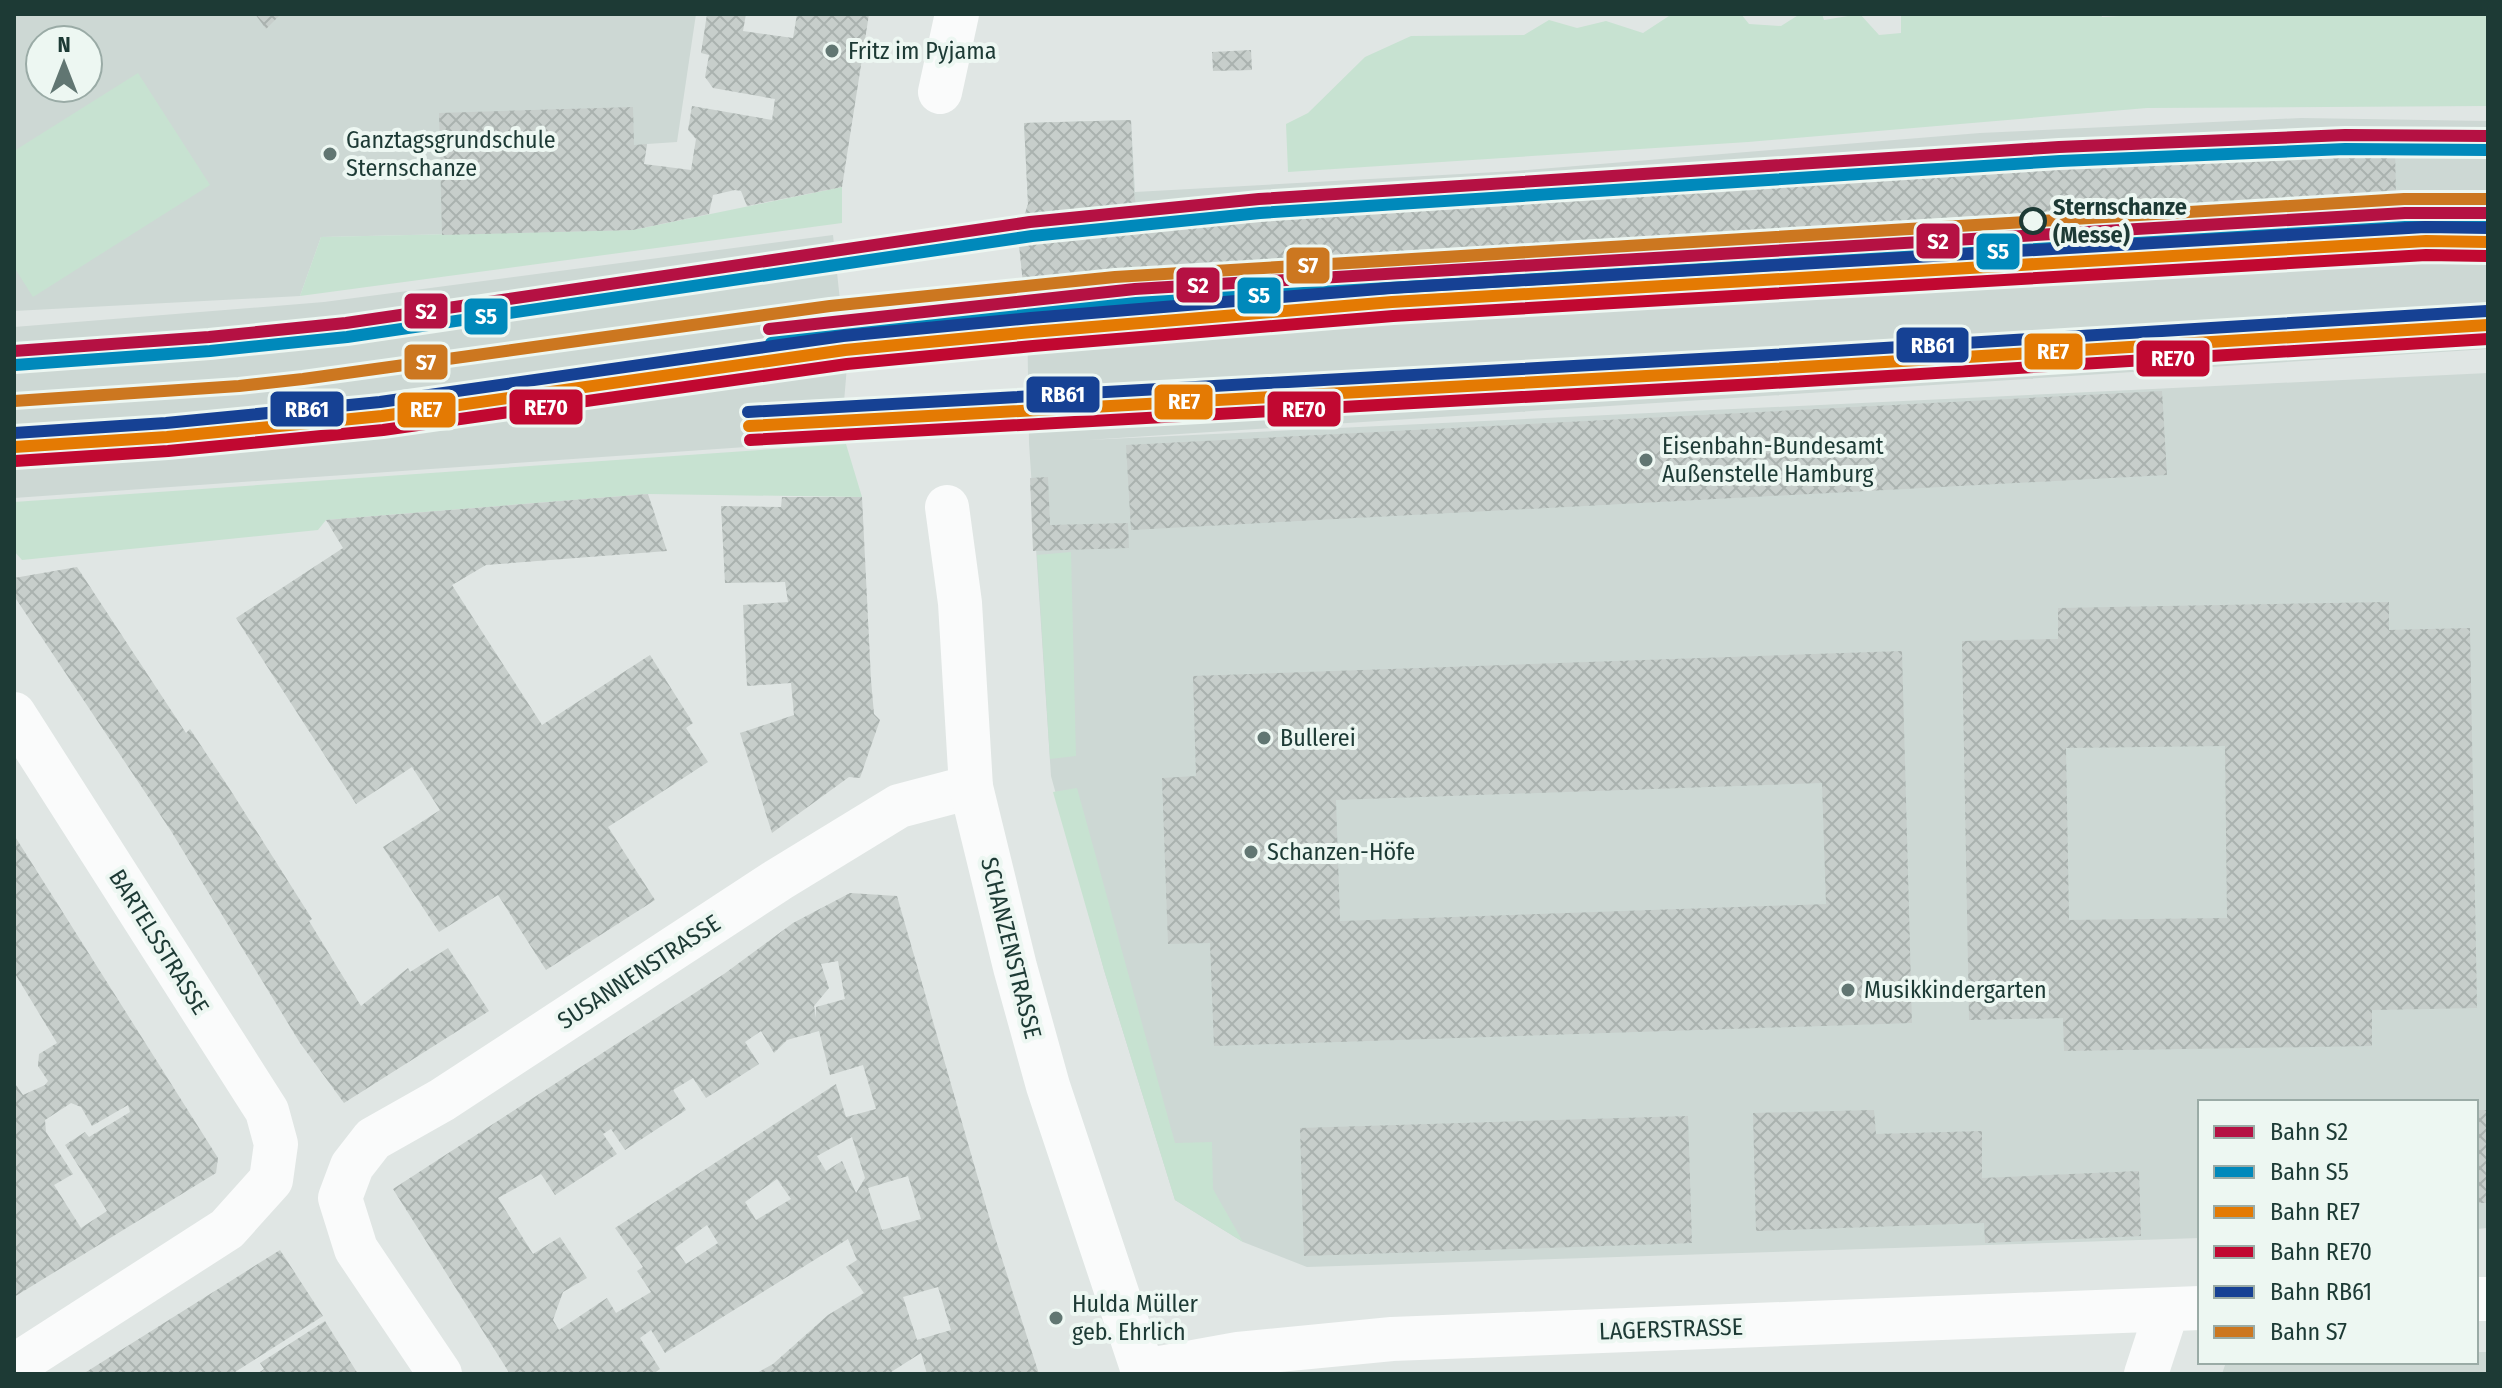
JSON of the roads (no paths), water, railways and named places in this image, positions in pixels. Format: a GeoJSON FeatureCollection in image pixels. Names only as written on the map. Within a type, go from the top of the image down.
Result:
{"type":"FeatureCollection","features":[{"type":"Feature","properties":{"kind":"street"},"geometry":{"type":"LineString","coordinates":[[940,92],[957,14]]}},
{"type":"Feature","properties":{"kind":"street","name":"SCHANZENSTRASSE"},"geometry":{"type":"LineString","coordinates":[[947,507],[960,603],[971,787],[1048,1086],[1144,1373]]}},
{"type":"Feature","properties":{"kind":"street","name":"BARTELSSTRASSE"},"geometry":{"type":"LineString","coordinates":[[14,714],[267,1111],[276,1144],[271,1180],[227,1229],[14,1366]]}},
{"type":"Feature","properties":{"kind":"street","name":"SUSANNENSTRASSE"},"geometry":{"type":"LineString","coordinates":[[440,1374],[356,1249],[340,1198],[352,1166],[373,1139],[442,1100],[778,880],[899,806],[971,787]]}},
{"type":"Feature","properties":{"kind":"street"},"geometry":{"type":"LineString","coordinates":[[2146,1374],[2183,1309]]}},
{"type":"Feature","properties":{"kind":"street","name":"LAGERSTRASSE"},"geometry":{"type":"LineString","coordinates":[[1144,1373],[1238,1354],[1392,1339],[2183,1309]]}},
{"type":"Feature","properties":{"kind":"rail line","name":"S2"},"geometry":{"type":"LineString","coordinates":[[14,351],[209,337],[346,323],[1030,222],[1259,199],[2059,147],[2345,135],[2488,136]]}},
{"type":"Feature","properties":{"kind":"rail line","name":"S5"},"geometry":{"type":"LineString","coordinates":[[15,365],[210,351],[347,337],[1032,236],[1260,213],[2060,161],[2345,149],[2488,150]]}},
{"type":"Feature","properties":{"kind":"rail line","name":"S7"},"geometry":{"type":"LineString","coordinates":[[14,401],[303,379],[830,306],[1115,277],[2404,199],[2488,199]]}},
{"type":"Feature","properties":{"kind":"rail line","name":"S2"},"geometry":{"type":"LineString","coordinates":[[769,329],[1135,289],[2405,213],[2488,213]]}},
{"type":"Feature","properties":{"kind":"rail line","name":"S5"},"geometry":{"type":"LineString","coordinates":[[771,343],[1136,303],[2405,227],[2488,227]]}},
{"type":"Feature","properties":{"kind":"rail line","name":"RB61"},"geometry":{"type":"LineString","coordinates":[[14,433],[166,423],[380,402],[843,336],[1391,288],[2425,227],[2488,228]]}},
{"type":"Feature","properties":{"kind":"rail line","name":"RE7"},"geometry":{"type":"LineString","coordinates":[[14,447],[167,437],[382,416],[845,350],[1392,302],[2426,241],[2488,242]]}},
{"type":"Feature","properties":{"kind":"rail line","name":"RE70"},"geometry":{"type":"LineString","coordinates":[[15,461],[168,451],[383,430],[847,364],[1393,316],[2426,255],[2488,256]]}},
{"type":"Feature","properties":{"kind":"rail line","name":"RB61"},"geometry":{"type":"LineString","coordinates":[[748,412],[1754,356],[2487,311]]}},
{"type":"Feature","properties":{"kind":"rail line","name":"RE7"},"geometry":{"type":"LineString","coordinates":[[749,426],[1755,370],[2488,325]]}},
{"type":"Feature","properties":{"kind":"rail line","name":"RE70"},"geometry":{"type":"LineString","coordinates":[[750,440],[1756,384],[2488,339]]}},
{"type":"Feature","properties":{"kind":"place","name":"Fritz im Pyjama"},"geometry":{"type":"Point","coordinates":[832,51]}},
{"type":"Feature","properties":{"kind":"place","name":"Ganztagsgrundschule Sternschanze"},"geometry":{"type":"Point","coordinates":[330,154]}},
{"type":"Feature","properties":{"kind":"place","name":"Sternschanze (Messe)"},"geometry":{"type":"Point","coordinates":[2033,221]}},
{"type":"Feature","properties":{"kind":"place","name":"Eisenbahn-Bundesamt Außenstelle Hamburg"},"geometry":{"type":"Point","coordinates":[1646,460]}},
{"type":"Feature","properties":{"kind":"place","name":"Bullerei"},"geometry":{"type":"Point","coordinates":[1264,738]}},
{"type":"Feature","properties":{"kind":"place","name":"Schanzen-Höfe"},"geometry":{"type":"Point","coordinates":[1251,852]}},
{"type":"Feature","properties":{"kind":"place","name":"Musikkindergarten"},"geometry":{"type":"Point","coordinates":[1848,990]}},
{"type":"Feature","properties":{"kind":"place","name":"Hulda Müller geb. Ehrlich"},"geometry":{"type":"Point","coordinates":[1056,1318]}}]}
